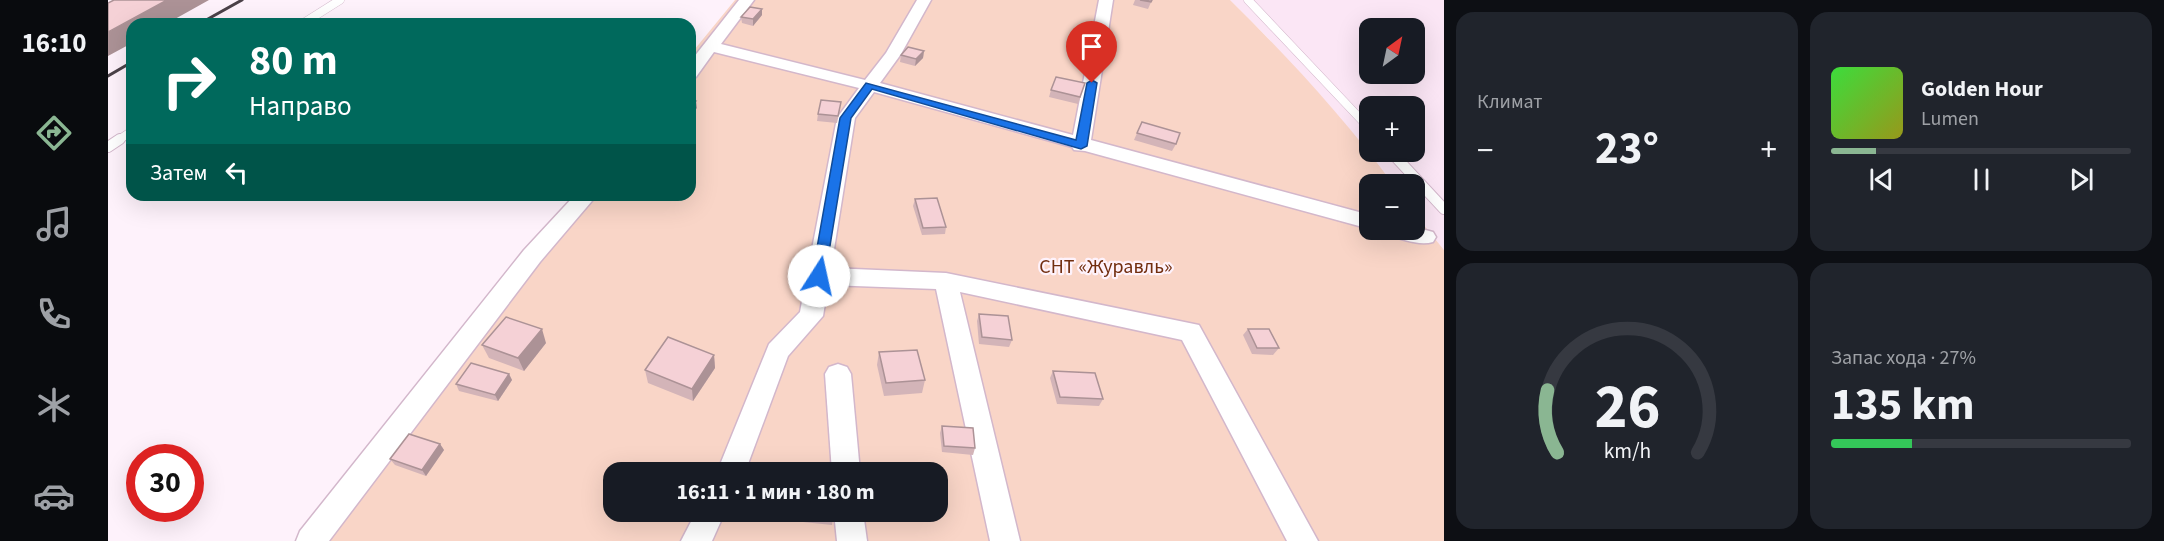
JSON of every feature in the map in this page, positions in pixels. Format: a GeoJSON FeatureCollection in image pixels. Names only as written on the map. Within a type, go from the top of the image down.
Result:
{"type":"FeatureCollection","features":[{"type":"Feature","properties":{"kind":"street"},"geometry":{"type":"LineString","coordinates":[[696,66],[747,0]]}},
{"type":"Feature","properties":{"kind":"street"},"geometry":{"type":"LineString","coordinates":[[735,462],[778,351],[811,316],[846,118],[893,54],[924,0]]}},
{"type":"Feature","properties":{"kind":"street"},"geometry":{"type":"LineString","coordinates":[[1081,146],[1106,0]]}},
{"type":"Feature","properties":{"kind":"street"},"geometry":{"type":"LineString","coordinates":[[712,47],[870,86],[1081,146],[1359,219]]}},
{"type":"Feature","properties":{"kind":"street"},"geometry":{"type":"LineString","coordinates":[[311,541],[532,256],[582,201]]}},
{"type":"Feature","properties":{"kind":"street"},"geometry":{"type":"LineString","coordinates":[[819,276],[946,281],[1190,332],[1303,541]]}},
{"type":"Feature","properties":{"kind":"street"},"geometry":{"type":"LineString","coordinates":[[946,281],[1005,541]]}},
{"type":"Feature","properties":{"kind":"street"},"geometry":{"type":"LineString","coordinates":[[838,374],[845,462]]}},
{"type":"Feature","properties":{"kind":"street"},"geometry":{"type":"LineString","coordinates":[[696,541],[706,522]]}},
{"type":"Feature","properties":{"kind":"street"},"geometry":{"type":"LineString","coordinates":[[850,522],[852,541]]}},
{"type":"Feature","properties":{"kind":"lane"},"geometry":{"type":"LineString","coordinates":[[312,18],[340,0]]}},
{"type":"Feature","properties":{"kind":"lane"},"geometry":{"type":"LineString","coordinates":[[1248,0],[1359,117]]}},
{"type":"Feature","properties":{"kind":"lane"},"geometry":{"type":"LineString","coordinates":[[108,147],[126,135]]}},
{"type":"Feature","properties":{"kind":"lane"},"geometry":{"type":"LineString","coordinates":[[1400,162],[1444,209]]}},
{"type":"Feature","properties":{"kind":"shaded area"},"geometry":{"type":"Polygon","coordinates":[[[1230,0],[1444,0],[1444,250],[1425,226],[1425,174],[1386,174],[1376,162],[1425,162],[1425,96],[1359,96],[1359,141],[1268,38],[1230,0]]]}},
{"type":"Feature","properties":{"kind":"green space","name":"СНТ «Журавль»"},"geometry":{"type":"Polygon","coordinates":[[[735,0],[1230,0],[1315,89],[1355,136],[1359,141],[1359,162],[1376,162],[1385,174],[1359,174],[1359,240],[1425,240],[1425,226],[1444,250],[1444,541],[295,541],[571,201],[696,201],[696,48],[735,0]]]}},
{"type":"Feature","properties":{"kind":"building"},"geometry":{"type":"Polygon","coordinates":[[[114,0],[167,0],[134,18],[126,18],[126,22],[108,32],[108,3],[114,0]]]}},
{"type":"Feature","properties":{"kind":"building"},"geometry":{"type":"Polygon","coordinates":[[[750,7],[762,9],[753,19],[741,17],[750,7]]]}},
{"type":"Feature","properties":{"kind":"building"},"geometry":{"type":"Polygon","coordinates":[[[908,47],[924,51],[916,59],[901,55],[908,47]]]}},
{"type":"Feature","properties":{"kind":"building"},"geometry":{"type":"Polygon","coordinates":[[[1056,77],[1085,83],[1080,97],[1051,90],[1056,77]]]}},
{"type":"Feature","properties":{"kind":"building"},"geometry":{"type":"Polygon","coordinates":[[[821,100],[841,102],[838,116],[818,114],[821,100]]]}},
{"type":"Feature","properties":{"kind":"building"},"geometry":{"type":"Polygon","coordinates":[[[1142,122],[1180,133],[1176,144],[1137,133],[1142,122]]]}},
{"type":"Feature","properties":{"kind":"building"},"geometry":{"type":"Polygon","coordinates":[[[937,198],[946,227],[923,228],[915,199],[937,198]]]}},
{"type":"Feature","properties":{"kind":"building"},"geometry":{"type":"Polygon","coordinates":[[[979,314],[1008,316],[1012,340],[982,337],[979,314]]]}},
{"type":"Feature","properties":{"kind":"building"},"geometry":{"type":"Polygon","coordinates":[[[506,317],[542,329],[518,358],[482,345],[506,317]]]}},
{"type":"Feature","properties":{"kind":"building"},"geometry":{"type":"Polygon","coordinates":[[[1248,329],[1269,329],[1279,348],[1257,348],[1248,329]]]}},
{"type":"Feature","properties":{"kind":"building"},"geometry":{"type":"Polygon","coordinates":[[[668,337],[714,355],[692,389],[645,370],[668,337]]]}},
{"type":"Feature","properties":{"kind":"building"},"geometry":{"type":"Polygon","coordinates":[[[917,350],[925,380],[886,383],[879,352],[917,350]]]}},
{"type":"Feature","properties":{"kind":"building"},"geometry":{"type":"Polygon","coordinates":[[[471,363],[509,374],[495,395],[456,384],[471,363]]]}},
{"type":"Feature","properties":{"kind":"building"},"geometry":{"type":"Polygon","coordinates":[[[1053,371],[1095,373],[1103,399],[1060,397],[1053,371]]]}},
{"type":"Feature","properties":{"kind":"building"},"geometry":{"type":"Polygon","coordinates":[[[942,426],[973,428],[975,448],[944,446],[942,426]]]}},
{"type":"Feature","properties":{"kind":"building"},"geometry":{"type":"Polygon","coordinates":[[[409,434],[440,444],[422,470],[390,459],[409,434]]]}},
{"type":"Feature","properties":{"kind":"railway"},"geometry":{"type":"LineString","coordinates":[[210,18],[242,0]]}},
{"type":"Feature","properties":{"kind":"railway"},"geometry":{"type":"LineString","coordinates":[[108,76],[126,66]]}},
{"type":"Feature","properties":{"kind":"route"},"geometry":{"type":"LineString","coordinates":[[819,276],[846,118],[870,86],[1081,146],[1092,83]]}}]}
